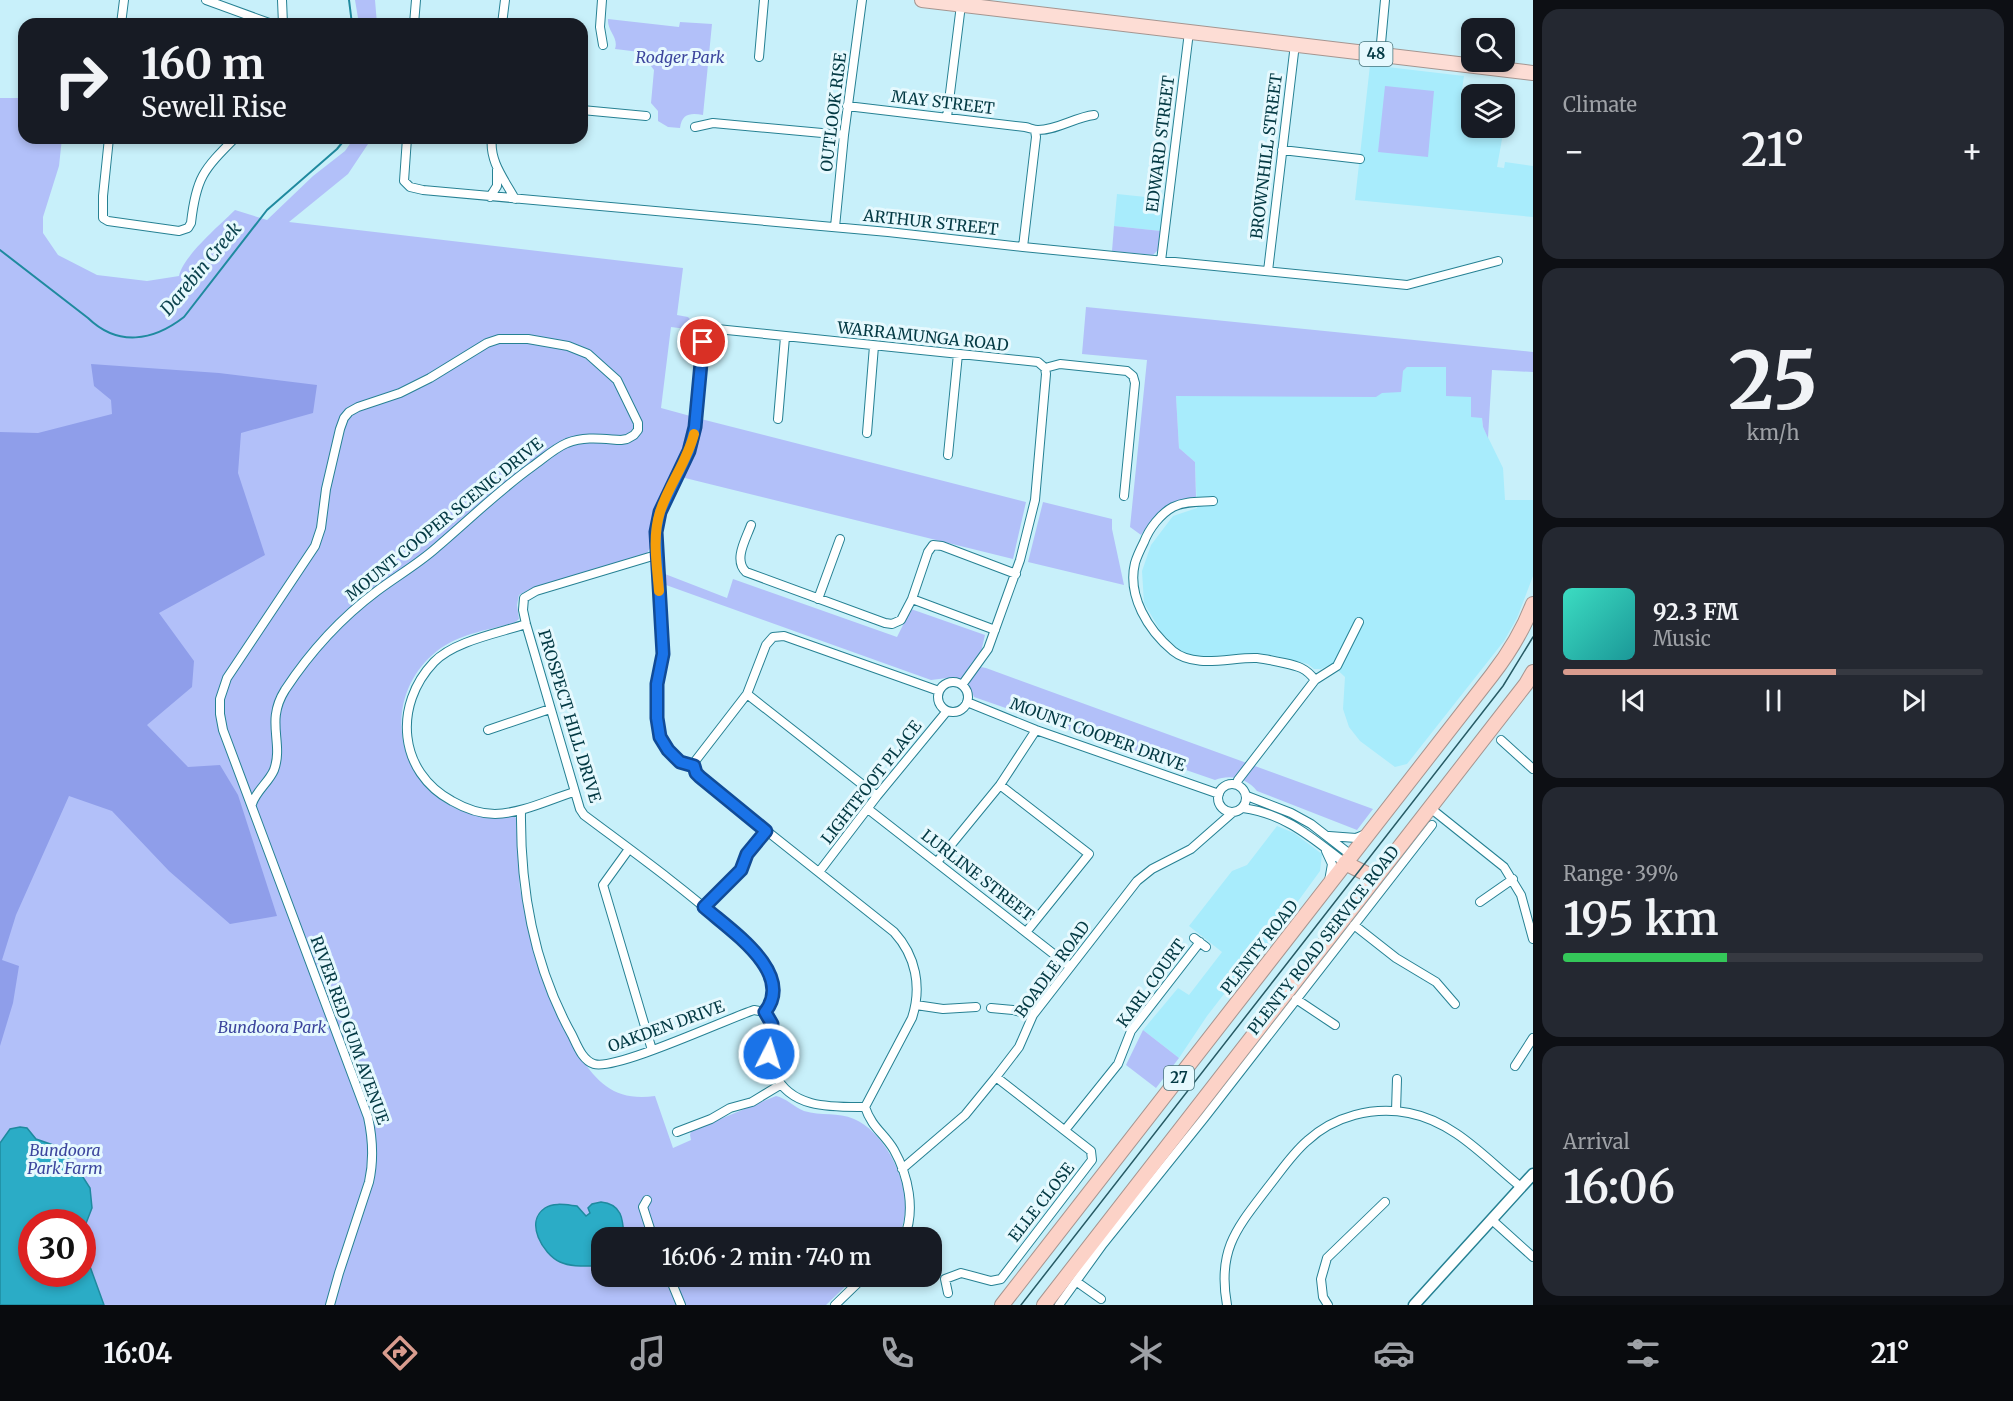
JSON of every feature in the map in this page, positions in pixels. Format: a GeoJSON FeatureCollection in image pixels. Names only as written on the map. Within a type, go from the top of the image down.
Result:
{"type":"FeatureCollection","features":[{"type":"Feature","properties":{"kind":"highway","name":"PLENTY ROAD"},"geometry":{"type":"LineString","coordinates":[[1002,1305],[1506,656],[1526,622],[1533,604]]}},
{"type":"Feature","properties":{"kind":"highway","name":"27"},"geometry":{"type":"LineString","coordinates":[[1044,1305],[1246,1053],[1414,826],[1533,672]]}},
{"type":"Feature","properties":{"kind":"highway"},"geometry":{"type":"LineString","coordinates":[[1348,859],[1375,878]]}},
{"type":"Feature","properties":{"kind":"main road","name":"48"},"geometry":{"type":"LineString","coordinates":[[922,0],[1533,73]]}},
{"type":"Feature","properties":{"kind":"street"},"geometry":{"type":"LineString","coordinates":[[122,18],[124,0]]}},
{"type":"Feature","properties":{"kind":"street"},"geometry":{"type":"LineString","coordinates":[[206,0],[256,18]]}},
{"type":"Feature","properties":{"kind":"street"},"geometry":{"type":"LineString","coordinates":[[282,0],[283,18]]}},
{"type":"Feature","properties":{"kind":"street"},"geometry":{"type":"LineString","coordinates":[[414,18],[416,0]]}},
{"type":"Feature","properties":{"kind":"street"},"geometry":{"type":"LineString","coordinates":[[503,18],[505,0]]}},
{"type":"Feature","properties":{"kind":"street"},"geometry":{"type":"LineString","coordinates":[[602,0],[600,27],[603,45]]}},
{"type":"Feature","properties":{"kind":"street"},"geometry":{"type":"LineString","coordinates":[[759,57],[764,0]]}},
{"type":"Feature","properties":{"kind":"street","name":"OUTLOOK RISE"},"geometry":{"type":"LineString","coordinates":[[835,227],[844,135],[862,0]]}},
{"type":"Feature","properties":{"kind":"street"},"geometry":{"type":"LineString","coordinates":[[1380,54],[1385,0]]}},
{"type":"Feature","properties":{"kind":"street"},"geometry":{"type":"LineString","coordinates":[[947,117],[961,4]]}},
{"type":"Feature","properties":{"kind":"street","name":"EDWARD STREET"},"geometry":{"type":"LineString","coordinates":[[1161,261],[1188,32]]}},
{"type":"Feature","properties":{"kind":"street","name":"BROWNHILL STREET"},"geometry":{"type":"LineString","coordinates":[[1268,271],[1295,44]]}},
{"type":"Feature","properties":{"kind":"street","name":"MAY STREET"},"geometry":{"type":"LineString","coordinates":[[848,106],[1035,130]]}},
{"type":"Feature","properties":{"kind":"street"},"geometry":{"type":"LineString","coordinates":[[588,111],[645,116]]}},
{"type":"Feature","properties":{"kind":"street"},"geometry":{"type":"LineString","coordinates":[[1023,247],[1035,130],[1052,128],[1078,118],[1094,116]]}},
{"type":"Feature","properties":{"kind":"street"},"geometry":{"type":"LineString","coordinates":[[695,127],[713,123],[844,135]]}},
{"type":"Feature","properties":{"kind":"street"},"geometry":{"type":"LineString","coordinates":[[108,144],[102,216],[108,221],[179,231],[188,228],[191,223],[198,183],[210,163],[229,144]]}},
{"type":"Feature","properties":{"kind":"street","name":"ARTHUR STREET"},"geometry":{"type":"LineString","coordinates":[[407,144],[404,177],[406,184],[423,190],[835,227],[1407,285],[1498,261]]}},
{"type":"Feature","properties":{"kind":"street"},"geometry":{"type":"LineString","coordinates":[[492,144],[491,152],[496,166],[515,199]]}},
{"type":"Feature","properties":{"kind":"street"},"geometry":{"type":"LineString","coordinates":[[1282,150],[1360,159]]}},
{"type":"Feature","properties":{"kind":"street"},"geometry":{"type":"LineString","coordinates":[[490,196],[498,182],[496,166]]}},
{"type":"Feature","properties":{"kind":"street","name":"WARRAMUNGA ROAD"},"geometry":{"type":"LineString","coordinates":[[656,555],[656,532],[660,512],[689,451],[695,427],[703,342],[707,334],[717,330],[1038,362],[1045,368],[1060,364],[1127,371],[1133,376],[1135,383],[1124,496]]}},
{"type":"Feature","properties":{"kind":"street"},"geometry":{"type":"LineString","coordinates":[[778,419],[785,337]]}},
{"type":"Feature","properties":{"kind":"street","name":"MOUNT COOPER SCENIC DRIVE"},"geometry":{"type":"LineString","coordinates":[[499,339],[528,339],[568,346],[588,354],[607,369],[622,387],[636,416],[638,430],[627,440],[580,439],[559,447],[485,503],[435,549],[353,610],[310,656],[285,691],[275,713],[274,771],[254,797],[252,804],[224,730],[220,714],[222,690],[226,678],[315,546],[321,528],[326,489],[344,418],[358,407],[400,393],[430,378],[472,351],[499,339]]}},
{"type":"Feature","properties":{"kind":"street"},"geometry":{"type":"LineString","coordinates":[[867,433],[874,346]]}},
{"type":"Feature","properties":{"kind":"street"},"geometry":{"type":"LineString","coordinates":[[948,455],[958,354]]}},
{"type":"Feature","properties":{"kind":"street"},"geometry":{"type":"LineString","coordinates":[[962,685],[982,659],[1016,574],[1035,500],[1045,368]]}},
{"type":"Feature","properties":{"kind":"street"},"geometry":{"type":"LineString","coordinates":[[1213,501],[1186,503],[1171,508],[1148,531],[1134,568],[1137,602],[1146,619],[1160,638],[1184,658],[1196,661],[1258,658],[1304,668],[1315,680]]}},
{"type":"Feature","properties":{"kind":"street"},"geometry":{"type":"LineString","coordinates":[[752,525],[739,562],[744,571],[885,623],[892,624],[901,620],[912,599],[928,552],[933,545],[942,546],[1016,574]]}},
{"type":"Feature","properties":{"kind":"street"},"geometry":{"type":"LineString","coordinates":[[818,599],[840,539]]}},
{"type":"Feature","properties":{"kind":"street"},"geometry":{"type":"LineString","coordinates":[[656,555],[663,654],[657,684],[657,718],[660,737],[668,750],[680,762],[694,766]]}},
{"type":"Feature","properties":{"kind":"street","name":"PROSPECT HILL DRIVE"},"geometry":{"type":"LineString","coordinates":[[656,555],[536,591],[524,598],[523,610],[526,624],[574,792],[584,815],[704,907],[756,953],[766,966],[774,992],[765,1012],[772,1024],[769,1061],[780,1085]]}},
{"type":"Feature","properties":{"kind":"street"},"geometry":{"type":"LineString","coordinates":[[912,599],[995,630]]}},
{"type":"Feature","properties":{"kind":"street"},"geometry":{"type":"LineString","coordinates":[[1237,784],[1315,680],[1337,666],[1359,622]]}},
{"type":"Feature","properties":{"kind":"street"},"geometry":{"type":"LineString","coordinates":[[526,624],[455,647],[435,660],[415,685],[407,711],[407,743],[420,774],[444,797],[469,811],[495,814],[521,810],[574,792]]}},
{"type":"Feature","properties":{"kind":"street"},"geometry":{"type":"LineString","coordinates":[[907,1227],[910,1212],[908,1186],[893,1149],[870,1120],[865,1107],[912,1018],[916,1005],[916,972],[909,952],[901,939],[700,777],[694,766],[747,694],[766,645],[773,637],[784,636],[939,691]]}},
{"type":"Feature","properties":{"kind":"street"},"geometry":{"type":"LineString","coordinates":[[949,682],[962,685],[967,692],[968,702],[960,710],[947,711],[942,709],[938,700],[939,691],[949,682]]}},
{"type":"Feature","properties":{"kind":"street"},"geometry":{"type":"LineString","coordinates":[[747,694],[877,796]]}},
{"type":"Feature","properties":{"kind":"street","name":"MOUNT COOPER DRIVE"},"geometry":{"type":"LineString","coordinates":[[968,702],[1036,730],[1219,794]]}},
{"type":"Feature","properties":{"kind":"street"},"geometry":{"type":"LineString","coordinates":[[488,730],[550,709]]}},
{"type":"Feature","properties":{"kind":"street","name":"LIGHTFOOT PLACE"},"geometry":{"type":"LineString","coordinates":[[819,872],[877,796],[947,711]]}},
{"type":"Feature","properties":{"kind":"street"},"geometry":{"type":"LineString","coordinates":[[937,862],[1000,785],[1034,737],[1036,730]]}},
{"type":"Feature","properties":{"kind":"street"},"geometry":{"type":"LineString","coordinates":[[1500,740],[1533,769]]}},
{"type":"Feature","properties":{"kind":"street"},"geometry":{"type":"LineString","coordinates":[[1215,827],[1221,807],[1219,794],[1224,786],[1237,784],[1244,789],[1247,796],[1243,808]]}},
{"type":"Feature","properties":{"kind":"street"},"geometry":{"type":"LineString","coordinates":[[1000,785],[1089,854],[1027,931]]}},
{"type":"Feature","properties":{"kind":"street"},"geometry":{"type":"LineString","coordinates":[[1247,796],[1291,813],[1325,835],[1348,859]]}},
{"type":"Feature","properties":{"kind":"street","name":"RIVER RED GUM AVENUE"},"geometry":{"type":"LineString","coordinates":[[252,804],[368,1117],[373,1140],[373,1167],[330,1305]]}},
{"type":"Feature","properties":{"kind":"street"},"geometry":{"type":"LineString","coordinates":[[1221,807],[1232,813],[1243,808],[1256,810],[1288,821],[1348,859]]}},
{"type":"Feature","properties":{"kind":"street"},"geometry":{"type":"LineString","coordinates":[[1429,807],[1499,861],[1513,879],[1529,909],[1533,939]]}},
{"type":"Feature","properties":{"kind":"street","name":"LURLINE STREET"},"geometry":{"type":"LineString","coordinates":[[868,809],[1070,966]]}},
{"type":"Feature","properties":{"kind":"street","name":"OAKDEN DRIVE"},"geometry":{"type":"LineString","coordinates":[[521,810],[520,844],[525,891],[534,939],[546,979],[584,1057],[594,1064],[606,1064],[652,1050],[745,1012],[754,1010],[765,1012]]}},
{"type":"Feature","properties":{"kind":"street","name":"BOADLE ROAD"},"geometry":{"type":"LineString","coordinates":[[902,1169],[965,1115],[996,1077],[1019,1047],[1033,1015],[1142,874],[1191,849],[1232,813]]}},
{"type":"Feature","properties":{"kind":"street","name":"PLENTY ROAD SERVICE ROAD"},"geometry":{"type":"LineString","coordinates":[[1059,1305],[1246,1053],[1296,999],[1432,825]]}},
{"type":"Feature","properties":{"kind":"street","name":"PLENTY ROAD SERVICE ROAD"},"geometry":{"type":"LineString","coordinates":[[1414,826],[1418,843]]}},
{"type":"Feature","properties":{"kind":"street"},"geometry":{"type":"LineString","coordinates":[[704,907],[741,870],[747,854],[766,831]]}},
{"type":"Feature","properties":{"kind":"street"},"geometry":{"type":"LineString","coordinates":[[1325,835],[1352,838],[1368,834]]}},
{"type":"Feature","properties":{"kind":"street"},"geometry":{"type":"LineString","coordinates":[[1323,845],[1332,864],[1326,887]]}},
{"type":"Feature","properties":{"kind":"street"},"geometry":{"type":"LineString","coordinates":[[628,849],[603,885],[652,1050]]}},
{"type":"Feature","properties":{"kind":"street"},"geometry":{"type":"LineString","coordinates":[[1480,902],[1513,879]]}},
{"type":"Feature","properties":{"kind":"street"},"geometry":{"type":"LineString","coordinates":[[1354,925],[1412,970],[1436,982],[1455,1004]]}},
{"type":"Feature","properties":{"kind":"street","name":"KARL COURT"},"geometry":{"type":"LineString","coordinates":[[1065,1130],[1118,1064],[1131,1031],[1200,942]]}},
{"type":"Feature","properties":{"kind":"street"},"geometry":{"type":"LineString","coordinates":[[1296,999],[1335,1025]]}},
{"type":"Feature","properties":{"kind":"street"},"geometry":{"type":"LineString","coordinates":[[916,1005],[944,1010],[976,1008]]}},
{"type":"Feature","properties":{"kind":"street"},"geometry":{"type":"LineString","coordinates":[[992,1008],[1033,1015]]}},
{"type":"Feature","properties":{"kind":"street"},"geometry":{"type":"LineString","coordinates":[[1515,1066],[1533,1038]]}},
{"type":"Feature","properties":{"kind":"street","name":"ELLE CLOSE"},"geometry":{"type":"LineString","coordinates":[[948,1293],[945,1279],[961,1273],[992,1281],[1001,1279],[1092,1160],[1091,1151],[996,1077]]}},
{"type":"Feature","properties":{"kind":"street"},"geometry":{"type":"LineString","coordinates":[[1396,1111],[1397,1079]]}},
{"type":"Feature","properties":{"kind":"street"},"geometry":{"type":"LineString","coordinates":[[677,1132],[711,1119],[730,1108],[752,1102],[780,1085],[787,1092],[811,1104],[865,1107]]}},
{"type":"Feature","properties":{"kind":"street"},"geometry":{"type":"LineString","coordinates":[[1217,1305],[1227,1304],[1224,1282],[1225,1266],[1233,1237],[1246,1215],[1300,1148],[1317,1132],[1340,1120],[1365,1112],[1396,1111],[1420,1116],[1446,1126],[1465,1139],[1521,1187]]}},
{"type":"Feature","properties":{"kind":"street"},"geometry":{"type":"LineString","coordinates":[[1414,1305],[1533,1174]]}},
{"type":"Feature","properties":{"kind":"street"},"geometry":{"type":"LineString","coordinates":[[647,1200],[644,1207],[650,1227]]}},
{"type":"Feature","properties":{"kind":"street"},"geometry":{"type":"LineString","coordinates":[[1328,1305],[1323,1296],[1321,1279],[1327,1257],[1385,1202]]}},
{"type":"Feature","properties":{"kind":"street"},"geometry":{"type":"LineString","coordinates":[[1492,1220],[1533,1257]]}},
{"type":"Feature","properties":{"kind":"street"},"geometry":{"type":"LineString","coordinates":[[1077,1282],[1101,1299]]}},
{"type":"Feature","properties":{"kind":"street"},"geometry":{"type":"LineString","coordinates":[[674,1287],[681,1305]]}},
{"type":"Feature","properties":{"kind":"street"},"geometry":{"type":"LineString","coordinates":[[835,1305],[853,1287]]}},
{"type":"Feature","properties":{"kind":"shaded area"},"geometry":{"type":"Polygon","coordinates":[[[1370,65],[1464,76],[1461,84],[1461,138],[1502,138],[1497,167],[1504,168],[1505,162],[1533,166],[1533,217],[1355,200],[1370,65]]]}},
{"type":"Feature","properties":{"kind":"shaded area"},"geometry":{"type":"Polygon","coordinates":[[[1117,194],[1165,199],[1161,231],[1114,226],[1117,194]]]}},
{"type":"Feature","properties":{"kind":"shaded area"},"geometry":{"type":"Polygon","coordinates":[[[91,364],[219,373],[317,385],[313,413],[241,433],[238,473],[265,555],[159,613],[194,661],[192,687],[147,725],[188,767],[220,765],[238,795],[277,916],[230,924],[169,871],[112,811],[69,796],[16,915],[2,960],[19,966],[13,1003],[0,1046],[0,432],[38,433],[112,414],[111,400],[94,386],[91,364]]]}},
{"type":"Feature","properties":{"kind":"shaded area"},"geometry":{"type":"Polygon","coordinates":[[[1407,367],[1447,367],[1471,396],[1503,468],[1505,500],[1533,500],[1533,576],[1517,618],[1504,641],[1407,764],[1395,767],[1360,741],[1349,727],[1343,709],[1345,677],[1331,664],[1321,669],[1314,669],[1308,664],[1276,656],[1249,654],[1196,657],[1181,652],[1161,632],[1144,603],[1142,571],[1151,545],[1173,516],[1197,508],[1195,462],[1179,448],[1176,396],[1250,395],[1403,371],[1407,367]]]}},
{"type":"Feature","properties":{"kind":"shaded area"},"geometry":{"type":"Polygon","coordinates":[[[1277,826],[1294,833],[1322,854],[1320,871],[1259,955],[1253,956],[1240,966],[1241,972],[1207,1016],[1179,1058],[1143,1030],[1178,988],[1189,995],[1222,952],[1189,926],[1232,871],[1247,865],[1277,826]]]}},
{"type":"Feature","properties":{"kind":"shaded area"},"geometry":{"type":"Polygon","coordinates":[[[27,1128],[36,1139],[56,1146],[72,1160],[90,1188],[92,1209],[18,1209],[18,1287],[96,1287],[96,1283],[104,1305],[0,1305],[0,1143],[10,1129],[27,1128]]]}},
{"type":"Feature","properties":{"kind":"shaded area"},"geometry":{"type":"Polygon","coordinates":[[[601,1202],[613,1206],[620,1214],[623,1227],[591,1227],[591,1266],[569,1265],[560,1262],[548,1252],[538,1237],[536,1221],[539,1214],[549,1206],[561,1204],[577,1206],[586,1216],[590,1213],[588,1208],[592,1204],[601,1202]]]}},
{"type":"Feature","properties":{"kind":"green space"},"geometry":{"type":"Polygon","coordinates":[[[355,0],[375,0],[376,18],[358,18],[355,0]]]}},
{"type":"Feature","properties":{"kind":"green space","name":"Rodger Park"},"geometry":{"type":"Polygon","coordinates":[[[608,19],[679,27],[680,22],[712,24],[703,115],[688,115],[683,119],[680,128],[668,127],[658,121],[658,111],[651,103],[654,70],[640,52],[615,49],[616,45],[608,19]]]}},
{"type":"Feature","properties":{"kind":"green space"},"geometry":{"type":"Polygon","coordinates":[[[1385,86],[1434,91],[1428,157],[1378,152],[1385,86]]]}},
{"type":"Feature","properties":{"kind":"green space","name":"Bundoora Park"},"geometry":{"type":"Polygon","coordinates":[[[0,98],[18,98],[18,144],[61,144],[59,166],[43,217],[43,233],[58,255],[97,275],[147,281],[179,276],[187,259],[235,210],[267,220],[313,176],[345,151],[350,144],[368,144],[348,174],[289,222],[683,268],[677,315],[688,317],[698,328],[697,333],[694,330],[671,327],[661,408],[694,417],[684,455],[655,511],[650,548],[647,553],[636,558],[530,589],[519,595],[517,605],[519,619],[514,623],[455,640],[437,651],[419,670],[407,692],[402,715],[403,738],[409,761],[422,782],[439,799],[468,813],[512,815],[516,818],[520,889],[536,957],[580,1056],[595,1076],[611,1089],[630,1096],[655,1096],[673,1148],[691,1140],[691,1131],[776,1096],[804,1111],[854,1119],[880,1139],[898,1171],[905,1206],[901,1227],[591,1227],[591,1287],[845,1287],[826,1305],[0,1305],[0,98]]]}},
{"type":"Feature","properties":{"kind":"green space"},"geometry":{"type":"Polygon","coordinates":[[[1114,226],[1161,231],[1160,248],[1153,255],[1112,251],[1114,226]]]}},
{"type":"Feature","properties":{"kind":"green space"},"geometry":{"type":"Polygon","coordinates":[[[1086,307],[1533,352],[1533,372],[1492,370],[1488,438],[1482,418],[1471,417],[1471,397],[1446,396],[1446,367],[1407,367],[1403,371],[1401,392],[1382,393],[1376,397],[1176,396],[1179,448],[1195,462],[1196,497],[1164,509],[1141,535],[1130,527],[1147,360],[1082,354],[1086,307]]]}},
{"type":"Feature","properties":{"kind":"green space"},"geometry":{"type":"Polygon","coordinates":[[[701,419],[1026,502],[1013,559],[681,477],[692,455],[701,419]]]}},
{"type":"Feature","properties":{"kind":"green space"},"geometry":{"type":"Polygon","coordinates":[[[1043,502],[1112,519],[1124,585],[1028,562],[1043,502]]]}},
{"type":"Feature","properties":{"kind":"green space"},"geometry":{"type":"Polygon","coordinates":[[[665,574],[727,598],[733,579],[897,637],[911,609],[985,635],[981,652],[970,665],[986,668],[1373,809],[1357,830],[1257,791],[1238,778],[1226,777],[1215,780],[974,697],[970,688],[955,677],[931,680],[666,585],[665,574]]]}},
{"type":"Feature","properties":{"kind":"green space"},"geometry":{"type":"Polygon","coordinates":[[[1143,1030],[1179,1058],[1156,1088],[1126,1065],[1143,1030]]]}},
{"type":"Feature","properties":{"kind":"waterway","name":"Darebin Creek"},"geometry":{"type":"LineString","coordinates":[[349,0],[351,18]]}},
{"type":"Feature","properties":{"kind":"waterway","name":"Darebin Creek"},"geometry":{"type":"LineString","coordinates":[[0,250],[99,327],[123,337],[148,336],[184,317],[267,210],[341,144]]}},
{"type":"Feature","properties":{"kind":"tram line"},"geometry":{"type":"LineString","coordinates":[[1021,1305],[1503,686],[1533,637]]}},
{"type":"Feature","properties":{"kind":"slow traffic"},"geometry":{"type":"LineString","coordinates":[[659,591],[656,532],[660,512],[689,451],[694,434]]}},
{"type":"Feature","properties":{"kind":"route"},"geometry":{"type":"LineString","coordinates":[[703,342],[695,427],[689,451],[660,512],[656,532],[663,654],[657,684],[657,718],[660,737],[668,750],[680,762],[694,766],[700,777],[766,831],[747,854],[741,870],[704,907],[756,953],[769,972],[774,992],[765,1012],[772,1024],[769,1054]]}},
{"type":"Feature","properties":{"kind":"park label","name":"Bundoora Park Farm"},"geometry":{"type":"Point","coordinates":[65,1159]}}]}
